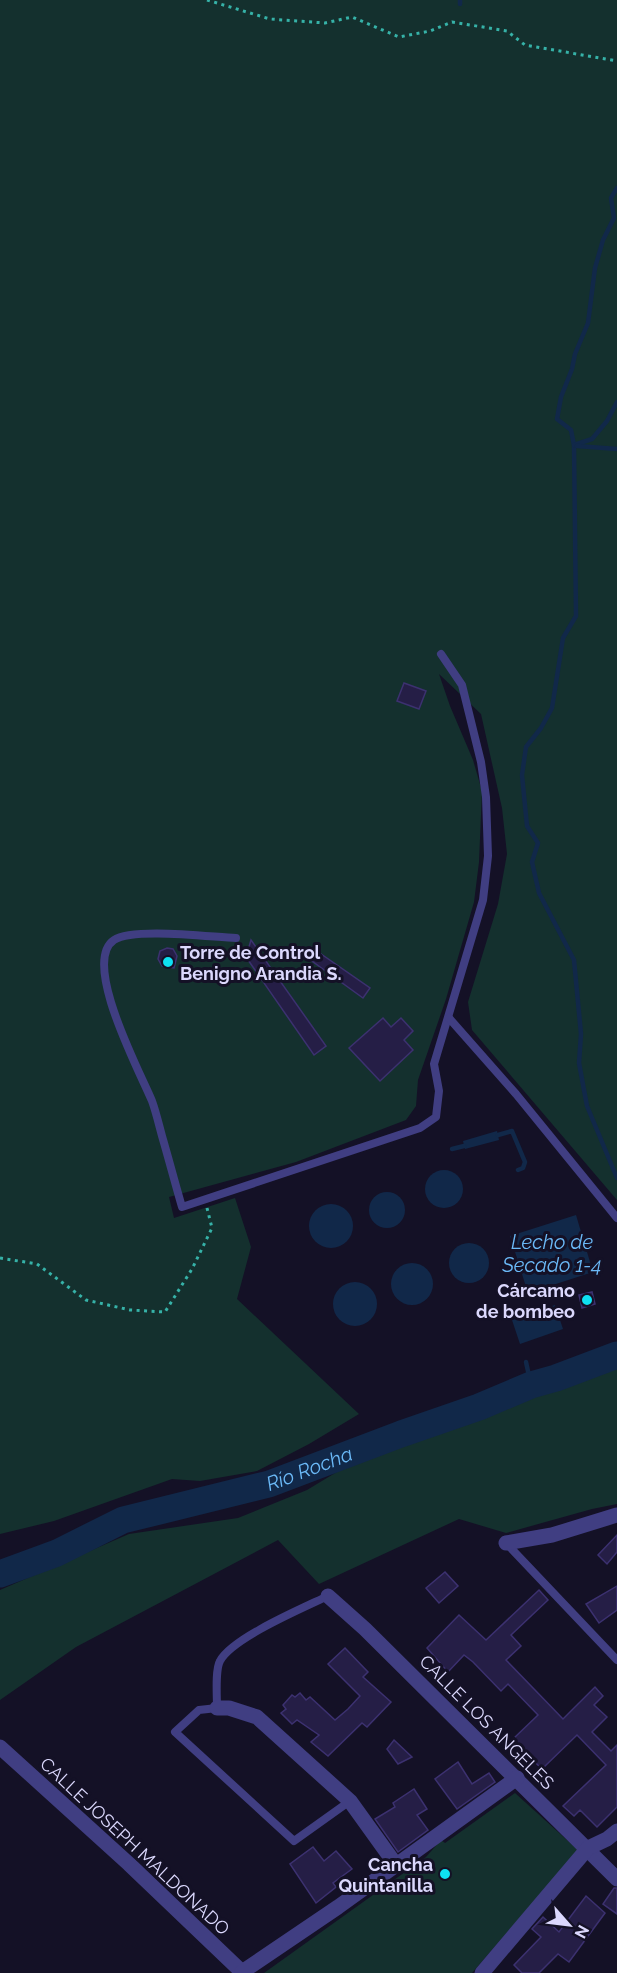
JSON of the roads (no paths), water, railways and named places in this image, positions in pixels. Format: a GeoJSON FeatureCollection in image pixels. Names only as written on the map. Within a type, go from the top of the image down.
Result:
{"type":"FeatureCollection","features":[{"type":"Feature","properties":{"kind":"street"},"geometry":{"type":"LineString","coordinates":[[506,1543],[552,1535],[617,1515]]}},
{"type":"Feature","properties":{"kind":"street","name":"CALLE LOS ANGELES"},"geometry":{"type":"LineString","coordinates":[[328,1596],[365,1629],[617,1879]]}},
{"type":"Feature","properties":{"kind":"street"},"geometry":{"type":"LineString","coordinates":[[217,1708],[230,1708],[257,1718],[350,1801],[396,1865]]}},
{"type":"Feature","properties":{"kind":"street","name":"CALLE JOSEPH MALDONADO"},"geometry":{"type":"LineString","coordinates":[[0,1747],[129,1864],[242,1972]]}},
{"type":"Feature","properties":{"kind":"street"},"geometry":{"type":"LineString","coordinates":[[242,1972],[338,1907],[517,1778]]}},
{"type":"Feature","properties":{"kind":"street"},"geometry":{"type":"LineString","coordinates":[[482,1973],[588,1848],[607,1839],[617,1831]]}},
{"type":"Feature","properties":{"kind":"lane"},"geometry":{"type":"LineString","coordinates":[[237,938],[133,933],[116,938],[106,947],[103,960],[123,1040],[153,1102],[182,1207],[420,1128],[436,1118],[439,1090],[434,1064],[483,900],[488,856],[486,797],[481,762],[462,686],[441,654]]}},
{"type":"Feature","properties":{"kind":"lane"},"geometry":{"type":"LineString","coordinates":[[449,1018],[516,1094],[617,1218]]}},
{"type":"Feature","properties":{"kind":"lane"},"geometry":{"type":"LineString","coordinates":[[506,1543],[617,1660]]}},
{"type":"Feature","properties":{"kind":"lane"},"geometry":{"type":"LineString","coordinates":[[328,1596],[267,1625],[226,1653],[219,1663],[217,1708],[199,1710],[175,1732],[294,1841],[350,1801]]}},
{"type":"Feature","properties":{"kind":"water"},"geometry":{"type":"Polygon","coordinates":[[[497,1131],[499,1140],[465,1149],[463,1141],[497,1131]]]}},
{"type":"Feature","properties":{"kind":"water"},"geometry":{"type":"Polygon","coordinates":[[[444,1170],[458,1175],[463,1189],[458,1203],[444,1208],[430,1203],[425,1189],[430,1175],[444,1170]]]}},
{"type":"Feature","properties":{"kind":"water"},"geometry":{"type":"Polygon","coordinates":[[[387,1192],[400,1197],[405,1210],[400,1223],[387,1228],[374,1223],[369,1210],[374,1197],[387,1192]]]}},
{"type":"Feature","properties":{"kind":"water"},"geometry":{"type":"Polygon","coordinates":[[[331,1204],[347,1210],[353,1226],[347,1242],[331,1248],[315,1242],[309,1226],[315,1210],[331,1204]]]}},
{"type":"Feature","properties":{"kind":"water","name":"Lecho de Secado 1-4"},"geometry":{"type":"Polygon","coordinates":[[[576,1215],[593,1272],[528,1293],[510,1236],[576,1215]]]}},
{"type":"Feature","properties":{"kind":"water"},"geometry":{"type":"Polygon","coordinates":[[[469,1243],[477,1244],[483,1249],[488,1255],[488,1271],[483,1277],[477,1282],[469,1283],[461,1282],[455,1277],[450,1271],[449,1263],[450,1255],[455,1249],[461,1244],[469,1243]]]}},
{"type":"Feature","properties":{"kind":"water"},"geometry":{"type":"Polygon","coordinates":[[[412,1263],[427,1269],[433,1284],[427,1299],[412,1305],[397,1299],[391,1284],[397,1269],[412,1263]]]}},
{"type":"Feature","properties":{"kind":"water"},"geometry":{"type":"Polygon","coordinates":[[[355,1282],[371,1288],[377,1304],[371,1320],[355,1326],[339,1320],[333,1304],[339,1288],[355,1282]]]}},
{"type":"Feature","properties":{"kind":"water"},"geometry":{"type":"Polygon","coordinates":[[[555,1305],[563,1329],[520,1344],[512,1320],[555,1305]]]}},
{"type":"Feature","properties":{"kind":"waterway"},"geometry":{"type":"LineString","coordinates":[[617,188],[611,198],[614,218],[603,240],[595,268],[588,323],[561,397],[557,419],[571,430],[574,445],[576,616],[563,638],[552,708],[541,728],[526,747],[522,775],[527,826],[538,843],[532,862],[539,893],[574,960],[581,1034],[579,1063],[587,1106],[617,1178]]}},
{"type":"Feature","properties":{"kind":"waterway"},"geometry":{"type":"LineString","coordinates":[[574,445],[592,439],[607,421],[617,402]]}},
{"type":"Feature","properties":{"kind":"waterway"},"geometry":{"type":"LineString","coordinates":[[577,446],[617,449]]}},
{"type":"Feature","properties":{"kind":"waterway"},"geometry":{"type":"LineString","coordinates":[[498,1135],[512,1131],[525,1162],[523,1168],[518,1170]]}},
{"type":"Feature","properties":{"kind":"waterway"},"geometry":{"type":"LineString","coordinates":[[452,1149],[464,1146]]}},
{"type":"Feature","properties":{"kind":"waterway","name":"Río Rocha"},"geometry":{"type":"LineString","coordinates":[[0,1574],[57,1553],[123,1520],[269,1484],[617,1355]]}},
{"type":"Feature","properties":{"kind":"waterway"},"geometry":{"type":"LineString","coordinates":[[526,1362],[531,1385]]}},
{"type":"Feature","properties":{"kind":"place","name":"Torre de Control Benigno Arandia S."},"geometry":{"type":"Point","coordinates":[168,962]}},
{"type":"Feature","properties":{"kind":"place","name":"Cárcamo de bombeo"},"geometry":{"type":"Point","coordinates":[587,1300]}},
{"type":"Feature","properties":{"kind":"place","name":"Cancha Quintanilla"},"geometry":{"type":"Point","coordinates":[445,1874]}}]}
